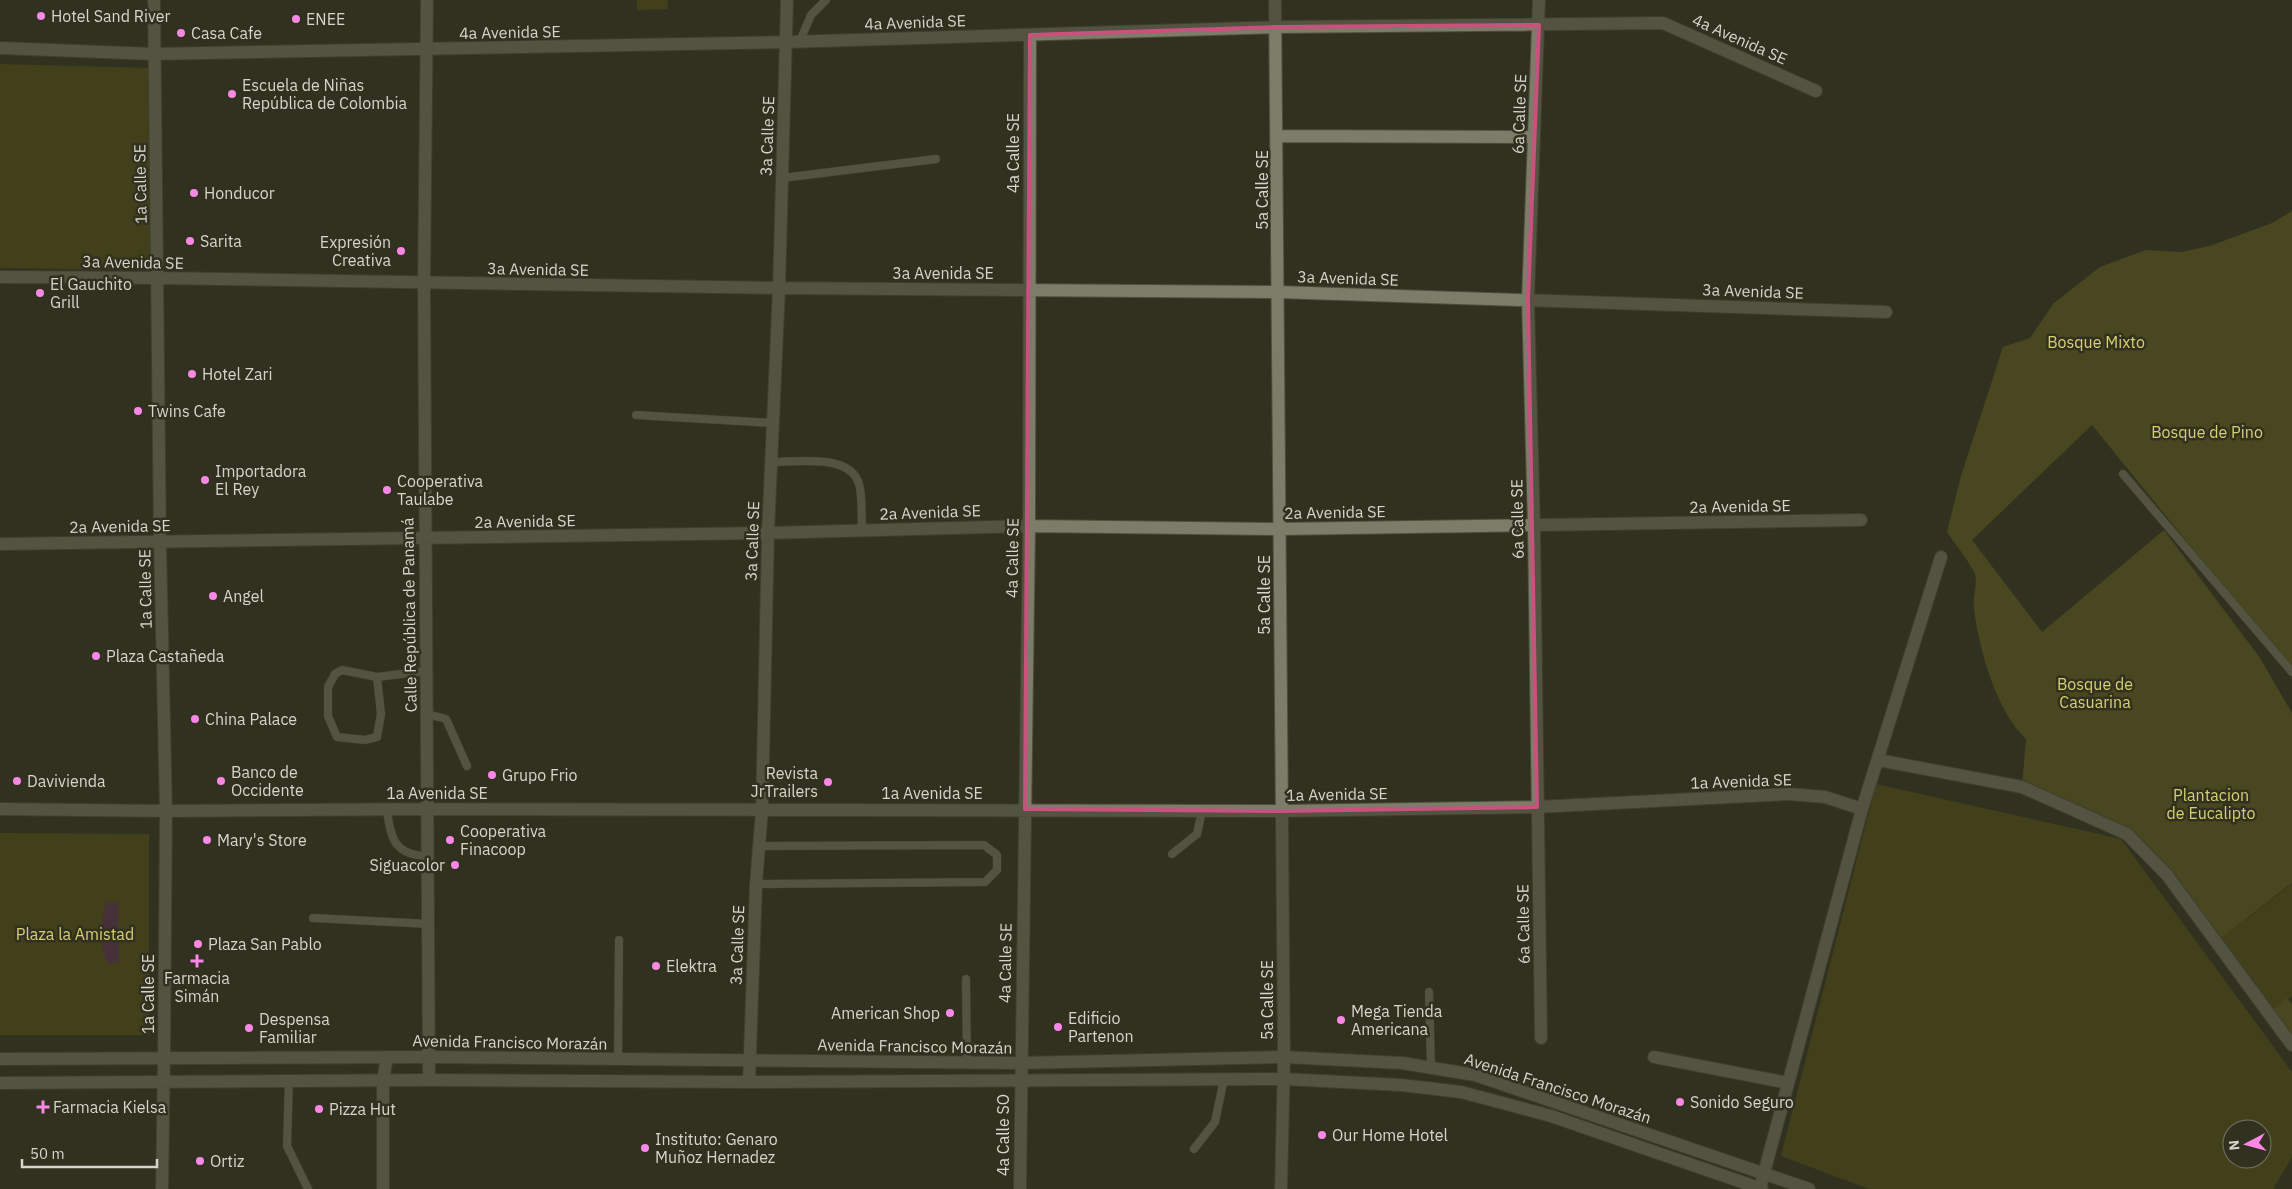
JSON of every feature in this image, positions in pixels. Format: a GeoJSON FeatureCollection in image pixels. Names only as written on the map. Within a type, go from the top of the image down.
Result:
{"type":"FeatureCollection","features":[{"type":"Feature","properties":{"kind":"street","name":"1a Calle SE"},"geometry":{"type":"LineString","coordinates":[[154,0],[160,542],[166,811],[162,1189]]}},
{"type":"Feature","properties":{"kind":"street","name":"Calle República de Panamá"},"geometry":{"type":"LineString","coordinates":[[427,0],[424,539],[430,924],[429,1080]]}},
{"type":"Feature","properties":{"kind":"street","name":"3a Calle SE"},"geometry":{"type":"LineString","coordinates":[[749,1082],[756,884],[761,846],[768,533],[779,288],[787,0]]}},
{"type":"Feature","properties":{"kind":"street","name":"5a Calle SE"},"geometry":{"type":"LineString","coordinates":[[1275,0],[1278,136],[1284,1057],[1281,1189]]}},
{"type":"Feature","properties":{"kind":"street","name":"6a Calle SE"},"geometry":{"type":"LineString","coordinates":[[1539,0],[1528,300],[1534,526],[1541,1038]]}},
{"type":"Feature","properties":{"kind":"street","name":"4a Avenida SE"},"geometry":{"type":"LineString","coordinates":[[0,48],[154,54],[426,50],[787,42],[1277,27],[1663,23],[1816,91]]}},
{"type":"Feature","properties":{"kind":"street","name":"4a Calle SE"},"geometry":{"type":"LineString","coordinates":[[1020,1081],[1029,526],[1030,35]]}},
{"type":"Feature","properties":{"kind":"street"},"geometry":{"type":"LineString","coordinates":[[1278,136],[1534,138]]}},
{"type":"Feature","properties":{"kind":"street","name":"3a Avenida SE"},"geometry":{"type":"LineString","coordinates":[[0,277],[158,278],[424,284],[1278,292],[1886,312]]}},
{"type":"Feature","properties":{"kind":"street","name":"2a Avenida SE"},"geometry":{"type":"LineString","coordinates":[[0,544],[768,533],[1029,526],[1280,529],[1861,520]]}},
{"type":"Feature","properties":{"kind":"street"},"geometry":{"type":"LineString","coordinates":[[1760,1189],[1862,809],[1941,557]]}},
{"type":"Feature","properties":{"kind":"street"},"geometry":{"type":"LineString","coordinates":[[1878,760],[2022,787],[2127,834],[2167,876],[2292,1045]]}},
{"type":"Feature","properties":{"kind":"street","name":"1a Avenida SE"},"geometry":{"type":"LineString","coordinates":[[0,810],[1282,811],[1537,807],[1789,794],[1825,797],[1862,809]]}},
{"type":"Feature","properties":{"kind":"street"},"geometry":{"type":"LineString","coordinates":[[383,1189],[383,1081],[387,1057]]}},
{"type":"Feature","properties":{"kind":"street","name":"Avenida Francisco Morazán"},"geometry":{"type":"LineString","coordinates":[[0,1059],[430,1057],[1020,1063],[1284,1057],[1402,1063],[1475,1075],[1809,1189]]}},
{"type":"Feature","properties":{"kind":"street"},"geometry":{"type":"LineString","coordinates":[[1654,1057],[1788,1083]]}},
{"type":"Feature","properties":{"kind":"street","name":"Avenida Francisco Morazán"},"geometry":{"type":"LineString","coordinates":[[0,1083],[289,1080],[749,1082],[1284,1079],[1401,1085],[1461,1092],[1551,1116],[1760,1189]]}},
{"type":"Feature","properties":{"kind":"street","name":"4a Calle SO"},"geometry":{"type":"LineString","coordinates":[[1020,1081],[1020,1189]]}},
{"type":"Feature","properties":{"kind":"lane"},"geometry":{"type":"LineString","coordinates":[[800,41],[811,15],[826,0]]}},
{"type":"Feature","properties":{"kind":"lane"},"geometry":{"type":"LineString","coordinates":[[782,178],[936,160]]}},
{"type":"Feature","properties":{"kind":"lane"},"geometry":{"type":"LineString","coordinates":[[636,415],[773,423]]}},
{"type":"Feature","properties":{"kind":"lane"},"geometry":{"type":"LineString","coordinates":[[771,462],[836,463],[850,470],[859,484],[862,530]]}},
{"type":"Feature","properties":{"kind":"lane"},"geometry":{"type":"LineString","coordinates":[[2123,474],[2292,672]]}},
{"type":"Feature","properties":{"kind":"lane"},"geometry":{"type":"LineString","coordinates":[[378,677],[381,714],[377,737],[364,740],[338,737],[328,716],[328,687],[335,674],[342,670],[378,677],[426,671]]}},
{"type":"Feature","properties":{"kind":"lane"},"geometry":{"type":"LineString","coordinates":[[427,714],[446,719],[467,766]]}},
{"type":"Feature","properties":{"kind":"lane"},"geometry":{"type":"LineString","coordinates":[[387,809],[388,825],[394,842],[403,852],[415,856],[429,856]]}},
{"type":"Feature","properties":{"kind":"lane"},"geometry":{"type":"LineString","coordinates":[[1172,854],[1197,834],[1202,811]]}},
{"type":"Feature","properties":{"kind":"lane"},"geometry":{"type":"LineString","coordinates":[[756,884],[984,882],[997,870],[997,855],[984,845],[761,846]]}},
{"type":"Feature","properties":{"kind":"lane"},"geometry":{"type":"LineString","coordinates":[[313,918],[430,924]]}},
{"type":"Feature","properties":{"kind":"lane"},"geometry":{"type":"LineString","coordinates":[[618,1059],[619,940]]}},
{"type":"Feature","properties":{"kind":"lane"},"geometry":{"type":"LineString","coordinates":[[966,978],[968,1063]]}},
{"type":"Feature","properties":{"kind":"lane"},"geometry":{"type":"LineString","coordinates":[[1429,992],[1431,1067]]}},
{"type":"Feature","properties":{"kind":"lane"},"geometry":{"type":"LineString","coordinates":[[1194,1149],[1214,1122],[1224,1079]]}},
{"type":"Feature","properties":{"kind":"lane"},"geometry":{"type":"LineString","coordinates":[[289,1080],[287,1146],[308,1189]]}},
{"type":"Feature","properties":{"kind":"highlighted area"},"geometry":{"type":"Polygon","coordinates":[[[1539,25],[1528,300],[1537,807],[1282,811],[1025,809],[1030,35],[1277,27],[1539,25]]]}},
{"type":"Feature","properties":{"kind":"green space"},"geometry":{"type":"Polygon","coordinates":[[[637,0],[667,0],[668,9],[637,10],[637,0]]]}},
{"type":"Feature","properties":{"kind":"green space"},"geometry":{"type":"Polygon","coordinates":[[[0,64],[151,68],[150,270],[0,268],[0,64]]]}},
{"type":"Feature","properties":{"kind":"green space"},"geometry":{"type":"Polygon","coordinates":[[[2292,211],[2292,671],[2092,425],[1972,540],[2042,632],[2164,530],[2260,658],[2292,713],[2292,883],[2216,942],[2167,875],[2121,832],[2022,787],[2026,739],[2015,727],[2006,712],[1985,660],[1974,609],[1975,574],[1947,532],[1961,476],[2003,347],[2030,338],[2054,303],[2100,267],[2146,250],[2181,252],[2210,246],[2272,223],[2292,211]]]}},
{"type":"Feature","properties":{"kind":"green space"},"geometry":{"type":"Polygon","coordinates":[[[1876,784],[2121,839],[2292,1072],[2292,1157],[2273,1189],[1869,1189],[1781,1156],[1876,784]]]}},
{"type":"Feature","properties":{"kind":"green space","name":"Plaza la Amistad"},"geometry":{"type":"Polygon","coordinates":[[[0,833],[149,834],[149,1035],[0,1035],[0,833]]]}},
{"type":"Feature","properties":{"kind":"green space"},"geometry":{"type":"Polygon","coordinates":[[[2292,884],[2292,996],[2269,1014],[2216,942],[2292,884]]]}},
{"type":"Feature","properties":{"kind":"green space"},"geometry":{"type":"Polygon","coordinates":[[[2287,998],[2292,1004],[2292,1044],[2269,1014],[2287,998]]]}},
{"type":"Feature","properties":{"kind":"shaded area"},"geometry":{"type":"Polygon","coordinates":[[[106,903],[118,903],[119,963],[107,963],[102,947],[101,926],[106,903]]]}},
{"type":"Feature","properties":{"kind":"place","name":"Hotel Sand River"},"geometry":{"type":"Point","coordinates":[41,16]}},
{"type":"Feature","properties":{"kind":"place","name":"ENEE"},"geometry":{"type":"Point","coordinates":[296,19]}},
{"type":"Feature","properties":{"kind":"place","name":"Casa Cafe"},"geometry":{"type":"Point","coordinates":[181,33]}},
{"type":"Feature","properties":{"kind":"place","name":"Escuela de Niñas República de Colombia"},"geometry":{"type":"Point","coordinates":[232,94]}},
{"type":"Feature","properties":{"kind":"place","name":"Honducor"},"geometry":{"type":"Point","coordinates":[194,193]}},
{"type":"Feature","properties":{"kind":"place","name":"Sarita"},"geometry":{"type":"Point","coordinates":[190,241]}},
{"type":"Feature","properties":{"kind":"place","name":"Expresión Creativa"},"geometry":{"type":"Point","coordinates":[401,251]}},
{"type":"Feature","properties":{"kind":"place","name":"El Gauchito Grill"},"geometry":{"type":"Point","coordinates":[40,293]}},
{"type":"Feature","properties":{"kind":"place","name":"Hotel Zari"},"geometry":{"type":"Point","coordinates":[192,374]}},
{"type":"Feature","properties":{"kind":"place","name":"Twins Cafe"},"geometry":{"type":"Point","coordinates":[138,411]}},
{"type":"Feature","properties":{"kind":"place","name":"Importadora El Rey"},"geometry":{"type":"Point","coordinates":[205,480]}},
{"type":"Feature","properties":{"kind":"place","name":"Cooperativa Taulabe"},"geometry":{"type":"Point","coordinates":[387,490]}},
{"type":"Feature","properties":{"kind":"place","name":"Angel"},"geometry":{"type":"Point","coordinates":[213,596]}},
{"type":"Feature","properties":{"kind":"place","name":"Plaza Castañeda"},"geometry":{"type":"Point","coordinates":[96,656]}},
{"type":"Feature","properties":{"kind":"place","name":"China Palace"},"geometry":{"type":"Point","coordinates":[195,719]}},
{"type":"Feature","properties":{"kind":"place","name":"Grupo Frio"},"geometry":{"type":"Point","coordinates":[492,775]}},
{"type":"Feature","properties":{"kind":"place","name":"Davivienda"},"geometry":{"type":"Point","coordinates":[17,781]}},
{"type":"Feature","properties":{"kind":"place","name":"Banco de Occidente"},"geometry":{"type":"Point","coordinates":[221,781]}},
{"type":"Feature","properties":{"kind":"place","name":"Revista JrTrailers"},"geometry":{"type":"Point","coordinates":[828,782]}},
{"type":"Feature","properties":{"kind":"place","name":"Mary's Store"},"geometry":{"type":"Point","coordinates":[207,840]}},
{"type":"Feature","properties":{"kind":"place","name":"Cooperativa Finacoop"},"geometry":{"type":"Point","coordinates":[450,840]}},
{"type":"Feature","properties":{"kind":"place","name":"Siguacolor"},"geometry":{"type":"Point","coordinates":[455,865]}},
{"type":"Feature","properties":{"kind":"place","name":"Plaza San Pablo"},"geometry":{"type":"Point","coordinates":[198,944]}},
{"type":"Feature","properties":{"kind":"place","name":"Farmacia Simán"},"geometry":{"type":"Point","coordinates":[197,961]}},
{"type":"Feature","properties":{"kind":"place","name":"Elektra"},"geometry":{"type":"Point","coordinates":[656,966]}},
{"type":"Feature","properties":{"kind":"place","name":"American Shop"},"geometry":{"type":"Point","coordinates":[950,1013]}},
{"type":"Feature","properties":{"kind":"place","name":"Mega Tienda Americana"},"geometry":{"type":"Point","coordinates":[1341,1020]}},
{"type":"Feature","properties":{"kind":"place","name":"Edificio Partenon"},"geometry":{"type":"Point","coordinates":[1058,1027]}},
{"type":"Feature","properties":{"kind":"place","name":"Despensa Familiar"},"geometry":{"type":"Point","coordinates":[249,1028]}},
{"type":"Feature","properties":{"kind":"place","name":"Sonido Seguro"},"geometry":{"type":"Point","coordinates":[1680,1102]}},
{"type":"Feature","properties":{"kind":"place","name":"Farmacia Kielsa"},"geometry":{"type":"Point","coordinates":[43,1107]}},
{"type":"Feature","properties":{"kind":"place","name":"Pizza Hut"},"geometry":{"type":"Point","coordinates":[319,1109]}},
{"type":"Feature","properties":{"kind":"place","name":"Our Home Hotel"},"geometry":{"type":"Point","coordinates":[1322,1135]}},
{"type":"Feature","properties":{"kind":"place","name":"Instituto: Genaro Muñoz Hernadez"},"geometry":{"type":"Point","coordinates":[645,1148]}},
{"type":"Feature","properties":{"kind":"place","name":"Ortiz"},"geometry":{"type":"Point","coordinates":[200,1161]}},
{"type":"Feature","properties":{"kind":"park label","name":"Bosque Mixto"},"geometry":{"type":"Point","coordinates":[2096,342]}},
{"type":"Feature","properties":{"kind":"park label","name":"Bosque de Pino"},"geometry":{"type":"Point","coordinates":[2207,432]}},
{"type":"Feature","properties":{"kind":"park label","name":"Bosque de Casuarina"},"geometry":{"type":"Point","coordinates":[2095,693]}},
{"type":"Feature","properties":{"kind":"park label","name":"Plantacion de Eucalipto"},"geometry":{"type":"Point","coordinates":[2211,804]}}]}
